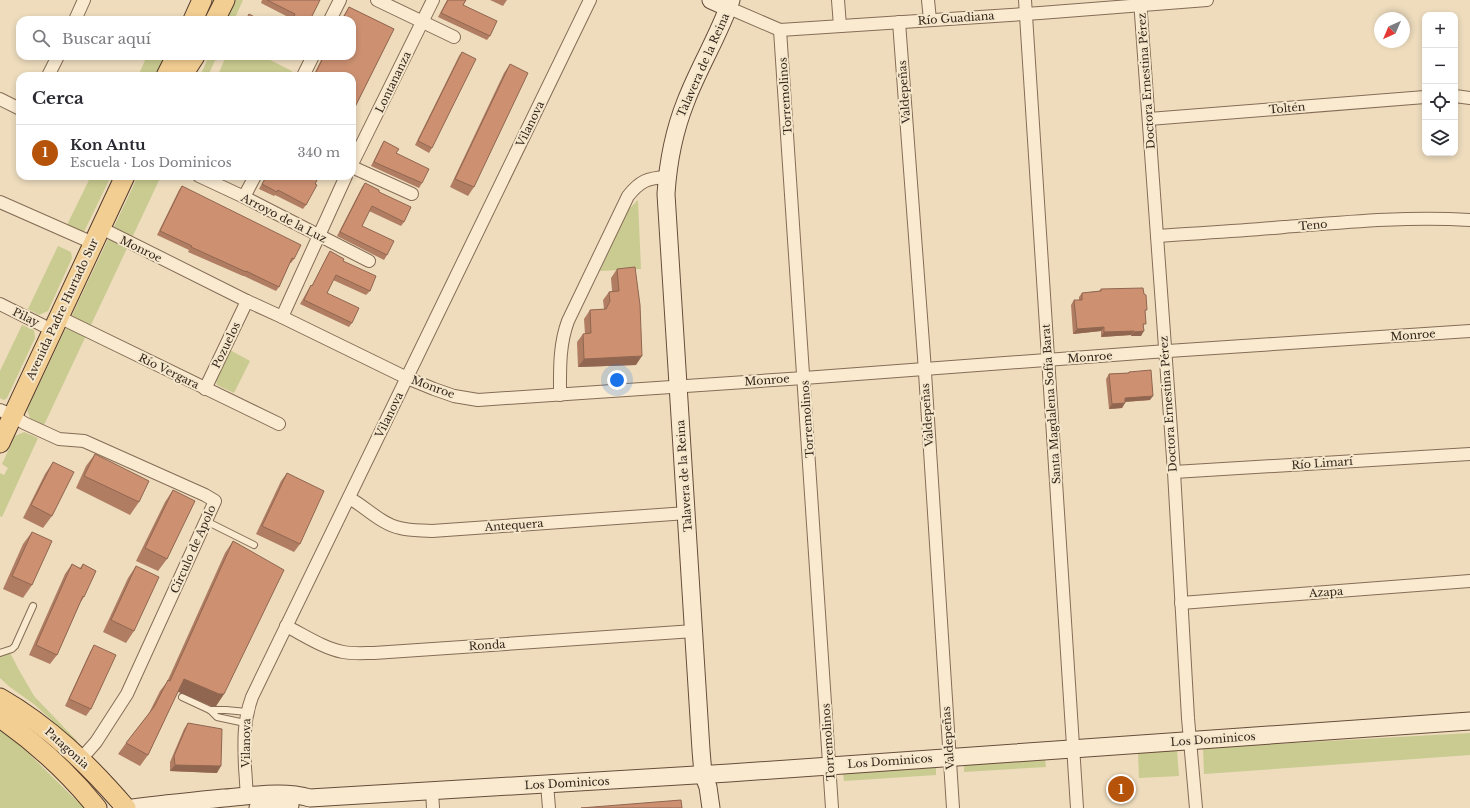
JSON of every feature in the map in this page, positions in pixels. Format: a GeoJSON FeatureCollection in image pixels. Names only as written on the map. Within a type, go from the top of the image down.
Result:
{"type":"FeatureCollection","features":[{"type":"Feature","properties":{"kind":"main road"},"geometry":{"type":"LineString","coordinates":[[195,16],[202,0]]}},
{"type":"Feature","properties":{"kind":"main road"},"geometry":{"type":"LineString","coordinates":[[217,16],[226,0]]}},
{"type":"Feature","properties":{"kind":"main road"},"geometry":{"type":"LineString","coordinates":[[168,72],[174,60]]}},
{"type":"Feature","properties":{"kind":"main road"},"geometry":{"type":"LineString","coordinates":[[185,72],[192,60]]}},
{"type":"Feature","properties":{"kind":"main road","name":"Avenida Padre Hurtado Sur"},"geometry":{"type":"LineString","coordinates":[[0,443],[6,412],[55,324],[123,180]]}},
{"type":"Feature","properties":{"kind":"main road"},"geometry":{"type":"LineString","coordinates":[[0,687],[21,710]]}},
{"type":"Feature","properties":{"kind":"main road","name":"Patagonia"},"geometry":{"type":"LineString","coordinates":[[0,698],[21,710],[81,759],[126,808]]}},
{"type":"Feature","properties":{"kind":"main road","name":"Patagonia"},"geometry":{"type":"LineString","coordinates":[[0,718],[53,761],[80,788],[97,808]]}},
{"type":"Feature","properties":{"kind":"street"},"geometry":{"type":"LineString","coordinates":[[77,16],[84,0]]}},
{"type":"Feature","properties":{"kind":"street"},"geometry":{"type":"LineString","coordinates":[[332,16],[340,0]]}},
{"type":"Feature","properties":{"kind":"street"},"geometry":{"type":"LineString","coordinates":[[377,0],[454,37]]}},
{"type":"Feature","properties":{"kind":"street","name":"Lontananza"},"geometry":{"type":"LineString","coordinates":[[356,156],[433,0]]}},
{"type":"Feature","properties":{"kind":"street","name":"Vilanova"},"geometry":{"type":"LineString","coordinates":[[253,802],[244,749],[246,718],[252,697],[590,0]]}},
{"type":"Feature","properties":{"kind":"street","name":"Río Guadiana"},"geometry":{"type":"LineString","coordinates":[[711,0],[730,4],[780,30],[1026,14],[1141,2],[1207,0]]}},
{"type":"Feature","properties":{"kind":"street"},"geometry":{"type":"LineString","coordinates":[[838,0],[840,26]]}},
{"type":"Feature","properties":{"kind":"street"},"geometry":{"type":"LineString","coordinates":[[928,0],[930,20]]}},
{"type":"Feature","properties":{"kind":"street","name":"Santa Magdalena Sofía Barat"},"geometry":{"type":"LineString","coordinates":[[1026,0],[1077,808]]}},
{"type":"Feature","properties":{"kind":"street","name":"Doctora Ernestina Pérez"},"geometry":{"type":"LineString","coordinates":[[1141,2],[1164,351],[1174,472],[1190,740],[1196,808]]}},
{"type":"Feature","properties":{"kind":"street","name":"Talavera de la Reina"},"geometry":{"type":"LineString","coordinates":[[711,808],[708,787],[703,774],[666,210],[667,177],[673,144],[680,118],[686,100],[730,4]]}},
{"type":"Feature","properties":{"kind":"street","name":"Valdepeñas"},"geometry":{"type":"LineString","coordinates":[[900,22],[953,808]]}},
{"type":"Feature","properties":{"kind":"street","name":"Torremolinos"},"geometry":{"type":"LineString","coordinates":[[780,30],[832,808]]}},
{"type":"Feature","properties":{"kind":"street"},"geometry":{"type":"LineString","coordinates":[[50,72],[56,60]]}},
{"type":"Feature","properties":{"kind":"street"},"geometry":{"type":"LineString","coordinates":[[305,72],[311,60]]}},
{"type":"Feature","properties":{"kind":"street"},"geometry":{"type":"LineString","coordinates":[[1458,96],[1470,98]]}},
{"type":"Feature","properties":{"kind":"street","name":"Toltén"},"geometry":{"type":"LineString","coordinates":[[1149,119],[1422,97]]}},
{"type":"Feature","properties":{"kind":"street"},"geometry":{"type":"LineString","coordinates":[[0,99],[16,107]]}},
{"type":"Feature","properties":{"kind":"street"},"geometry":{"type":"LineString","coordinates":[[356,169],[412,194]]}},
{"type":"Feature","properties":{"kind":"street"},"geometry":{"type":"LineString","coordinates":[[560,395],[560,353],[563,334],[628,196],[636,186],[644,180],[656,177],[667,177]]}},
{"type":"Feature","properties":{"kind":"street","name":"Arroyo de la Luz"},"geometry":{"type":"LineString","coordinates":[[208,180],[369,261]]}},
{"type":"Feature","properties":{"kind":"street"},"geometry":{"type":"LineString","coordinates":[[244,197],[252,180]]}},
{"type":"Feature","properties":{"kind":"street"},"geometry":{"type":"LineString","coordinates":[[282,317],[344,180]]}},
{"type":"Feature","properties":{"kind":"street","name":"Monroe"},"geometry":{"type":"LineString","coordinates":[[0,202],[97,236],[247,301],[434,390],[454,396],[478,400],[804,378],[1164,351],[1470,331]]}},
{"type":"Feature","properties":{"kind":"street","name":"Teno"},"geometry":{"type":"LineString","coordinates":[[1157,236],[1432,218],[1470,220]]}},
{"type":"Feature","properties":{"kind":"street","name":"Pozuelos"},"geometry":{"type":"LineString","coordinates":[[205,389],[247,301]]}},
{"type":"Feature","properties":{"kind":"street","name":"Pilay"},"geometry":{"type":"LineString","coordinates":[[0,304],[55,324]]}},
{"type":"Feature","properties":{"kind":"street","name":"Río Vergara"},"geometry":{"type":"LineString","coordinates":[[55,324],[205,389],[279,424]]}},
{"type":"Feature","properties":{"kind":"street","name":"Círculo de Apolo"},"geometry":{"type":"LineString","coordinates":[[6,412],[24,423],[59,440],[84,441],[205,495],[215,501],[127,694],[96,742],[81,759]]}},
{"type":"Feature","properties":{"kind":"street","name":"Río Limarí"},"geometry":{"type":"LineString","coordinates":[[1174,472],[1470,454]]}},
{"type":"Feature","properties":{"kind":"street","name":"Antequera"},"geometry":{"type":"LineString","coordinates":[[349,498],[384,521],[399,528],[432,531],[687,513]]}},
{"type":"Feature","properties":{"kind":"street","name":"Azapa"},"geometry":{"type":"LineString","coordinates":[[1181,603],[1470,581]]}},
{"type":"Feature","properties":{"kind":"street","name":"Ronda"},"geometry":{"type":"LineString","coordinates":[[286,626],[327,646],[343,652],[357,653],[694,631]]}},
{"type":"Feature","properties":{"kind":"street","name":"Los Dominicos"},"geometry":{"type":"LineString","coordinates":[[133,808],[253,802],[291,805],[432,791],[830,766],[1470,721]]}},
{"type":"Feature","properties":{"kind":"street","name":"Talavera de la Reina"},"geometry":{"type":"LineString","coordinates":[[701,808],[699,788],[703,774]]}},
{"type":"Feature","properties":{"kind":"street"},"geometry":{"type":"LineString","coordinates":[[547,784],[549,808]]}},
{"type":"Feature","properties":{"kind":"street"},"geometry":{"type":"LineString","coordinates":[[432,791],[433,808]]}},
{"type":"Feature","properties":{"kind":"lane"},"geometry":{"type":"LineString","coordinates":[[206,521],[254,545]]}},
{"type":"Feature","properties":{"kind":"lane"},"geometry":{"type":"LineString","coordinates":[[0,654],[12,649],[15,646],[33,606]]}},
{"type":"Feature","properties":{"kind":"lane"},"geometry":{"type":"LineString","coordinates":[[182,697],[210,710],[218,717],[246,718]]}},
{"type":"Feature","properties":{"kind":"lane"},"geometry":{"type":"LineString","coordinates":[[210,710],[226,710],[246,718]]}},
{"type":"Feature","properties":{"kind":"green space"},"geometry":{"type":"Polygon","coordinates":[[[233,0],[243,0],[236,16],[226,16],[233,0]]]}},
{"type":"Feature","properties":{"kind":"green space"},"geometry":{"type":"Polygon","coordinates":[[[145,60],[167,60],[161,72],[140,72],[145,60]]]}},
{"type":"Feature","properties":{"kind":"green space"},"geometry":{"type":"Polygon","coordinates":[[[207,60],[215,60],[210,72],[202,72],[207,60]]]}},
{"type":"Feature","properties":{"kind":"green space"},"geometry":{"type":"Polygon","coordinates":[[[224,60],[270,60],[292,71],[292,72],[219,72],[224,60]]]}},
{"type":"Feature","properties":{"kind":"green space"},"geometry":{"type":"Polygon","coordinates":[[[89,180],[109,180],[83,234],[66,227],[89,180]]]}},
{"type":"Feature","properties":{"kind":"green space"},"geometry":{"type":"Polygon","coordinates":[[[136,180],[159,180],[44,425],[30,418],[27,410],[136,180]]]}},
{"type":"Feature","properties":{"kind":"green space"},"geometry":{"type":"Polygon","coordinates":[[[638,200],[641,269],[600,271],[626,212],[638,200]]]}},
{"type":"Feature","properties":{"kind":"green space"},"geometry":{"type":"Polygon","coordinates":[[[58,246],[71,252],[72,258],[48,311],[39,315],[28,309],[58,246]]]}},
{"type":"Feature","properties":{"kind":"green space"},"geometry":{"type":"Polygon","coordinates":[[[22,325],[34,330],[35,338],[7,398],[4,400],[0,398],[0,371],[22,325]]]}},
{"type":"Feature","properties":{"kind":"green space"},"geometry":{"type":"Polygon","coordinates":[[[230,350],[250,361],[234,393],[217,385],[216,380],[230,350]]]}},
{"type":"Feature","properties":{"kind":"green space"},"geometry":{"type":"Polygon","coordinates":[[[24,432],[38,438],[2,517],[0,516],[0,473],[4,475],[8,468],[2,464],[15,436],[24,432]]]}},
{"type":"Feature","properties":{"kind":"green space"},"geometry":{"type":"Polygon","coordinates":[[[9,651],[34,696],[78,742],[72,739],[35,705],[0,678],[0,655],[9,651]]]}},
{"type":"Feature","properties":{"kind":"green space"},"geometry":{"type":"Polygon","coordinates":[[[0,729],[16,741],[84,808],[0,808],[0,729]]]}},
{"type":"Feature","properties":{"kind":"green space"},"geometry":{"type":"Polygon","coordinates":[[[1470,733],[1470,755],[1204,774],[1203,748],[1470,733]]]}},
{"type":"Feature","properties":{"kind":"green space"},"geometry":{"type":"Polygon","coordinates":[[[1177,750],[1179,776],[1139,778],[1138,753],[1177,750]]]}},
{"type":"Feature","properties":{"kind":"green space"},"geometry":{"type":"Polygon","coordinates":[[[1045,758],[1046,767],[964,772],[964,763],[1045,758]]]}},
{"type":"Feature","properties":{"kind":"green space"},"geometry":{"type":"Polygon","coordinates":[[[936,766],[936,775],[844,781],[843,773],[936,766]]]}},
{"type":"Feature","properties":{"kind":"building"},"geometry":{"type":"Polygon","coordinates":[[[267,0],[320,0],[312,16],[294,16],[295,14],[267,0]]]}},
{"type":"Feature","properties":{"kind":"building"},"geometry":{"type":"Polygon","coordinates":[[[448,0],[466,0],[463,5],[497,21],[490,36],[441,13],[448,0]]]}},
{"type":"Feature","properties":{"kind":"building"},"geometry":{"type":"Polygon","coordinates":[[[349,7],[394,29],[356,105],[356,72],[316,72],[322,60],[356,60],[356,16],[344,16],[349,7]]]}},
{"type":"Feature","properties":{"kind":"building"},"geometry":{"type":"Polygon","coordinates":[[[462,52],[476,59],[432,148],[418,141],[462,52]]]}},
{"type":"Feature","properties":{"kind":"building"},"geometry":{"type":"Polygon","coordinates":[[[510,64],[528,73],[474,187],[455,179],[510,64]]]}},
{"type":"Feature","properties":{"kind":"building"},"geometry":{"type":"Polygon","coordinates":[[[384,141],[399,149],[396,153],[429,169],[422,183],[374,162],[384,141]]]}},
{"type":"Feature","properties":{"kind":"building"},"geometry":{"type":"Polygon","coordinates":[[[264,180],[317,180],[315,184],[317,185],[306,205],[278,190],[277,192],[262,184],[264,180]]]}},
{"type":"Feature","properties":{"kind":"building"},"geometry":{"type":"Polygon","coordinates":[[[365,183],[379,190],[379,192],[411,207],[404,222],[372,206],[362,226],[394,241],[387,255],[340,232],[365,183]]]}},
{"type":"Feature","properties":{"kind":"building"},"geometry":{"type":"Polygon","coordinates":[[[182,186],[301,245],[294,259],[292,258],[279,287],[191,247],[192,246],[160,231],[182,186]]]}},
{"type":"Feature","properties":{"kind":"building"},"geometry":{"type":"Polygon","coordinates":[[[330,251],[344,259],[343,261],[376,276],[370,291],[336,275],[327,293],[359,308],[352,323],[304,300],[330,251]]]}},
{"type":"Feature","properties":{"kind":"building"},"geometry":{"type":"Polygon","coordinates":[[[635,267],[640,305],[642,356],[584,359],[583,334],[591,333],[590,310],[606,309],[610,301],[609,292],[619,291],[617,269],[635,267]]]}},
{"type":"Feature","properties":{"kind":"building"},"geometry":{"type":"Polygon","coordinates":[[[1143,288],[1144,294],[1146,295],[1147,310],[1145,310],[1146,324],[1143,324],[1144,331],[1104,332],[1104,327],[1077,329],[1074,300],[1082,300],[1082,293],[1101,291],[1101,289],[1143,288]]]}},
{"type":"Feature","properties":{"kind":"building"},"geometry":{"type":"Polygon","coordinates":[[[1151,370],[1153,396],[1125,398],[1125,403],[1112,404],[1109,374],[1151,370]]]}},
{"type":"Feature","properties":{"kind":"building"},"geometry":{"type":"Polygon","coordinates":[[[95,454],[149,481],[139,502],[84,476],[95,454]]]}},
{"type":"Feature","properties":{"kind":"building"},"geometry":{"type":"Polygon","coordinates":[[[53,462],[74,472],[52,516],[31,505],[53,462]]]}},
{"type":"Feature","properties":{"kind":"building"},"geometry":{"type":"Polygon","coordinates":[[[287,473],[324,491],[300,544],[262,526],[287,473]]]}},
{"type":"Feature","properties":{"kind":"building"},"geometry":{"type":"Polygon","coordinates":[[[173,490],[195,501],[167,559],[145,548],[173,490]]]}},
{"type":"Feature","properties":{"kind":"building"},"geometry":{"type":"Polygon","coordinates":[[[32,532],[52,541],[32,585],[12,576],[32,532]]]}},
{"type":"Feature","properties":{"kind":"building"},"geometry":{"type":"Polygon","coordinates":[[[233,541],[284,570],[224,694],[219,694],[184,679],[148,755],[126,743],[154,707],[168,680],[170,681],[233,541]]]}},
{"type":"Feature","properties":{"kind":"building"},"geometry":{"type":"Polygon","coordinates":[[[72,564],[81,569],[83,564],[96,571],[84,597],[83,596],[57,655],[36,645],[72,564]]]}},
{"type":"Feature","properties":{"kind":"building"},"geometry":{"type":"Polygon","coordinates":[[[136,566],[159,577],[134,631],[111,620],[136,566]]]}},
{"type":"Feature","properties":{"kind":"building"},"geometry":{"type":"Polygon","coordinates":[[[94,645],[116,655],[91,709],[69,699],[94,645]]]}},
{"type":"Feature","properties":{"kind":"building"},"geometry":{"type":"Polygon","coordinates":[[[188,723],[222,729],[221,766],[175,765],[174,756],[188,723]]]}},
{"type":"Feature","properties":{"kind":"building"},"geometry":{"type":"Polygon","coordinates":[[[681,800],[682,808],[581,808],[681,800]]]}},
{"type":"Feature","properties":{"kind":"place","name":"Kon Antu"},"geometry":{"type":"Point","coordinates":[1121,789]}}]}
